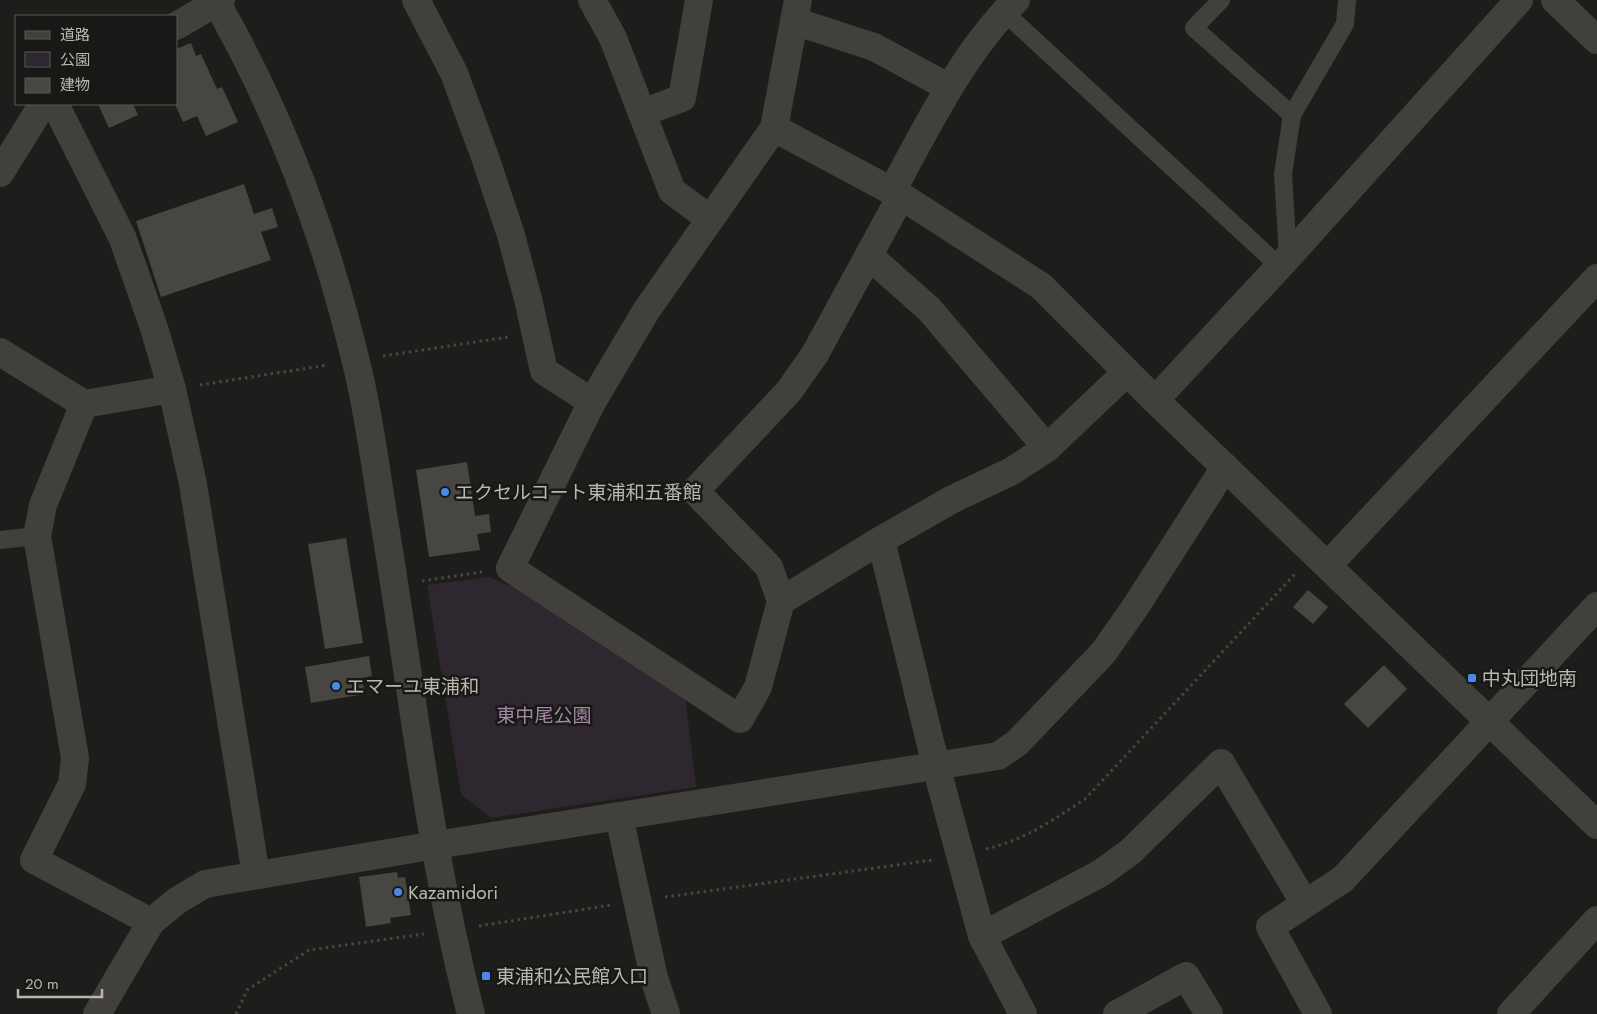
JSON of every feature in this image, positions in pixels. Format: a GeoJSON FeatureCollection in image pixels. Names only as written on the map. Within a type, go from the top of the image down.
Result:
{"type":"FeatureCollection","features":[{"type":"Feature","properties":{"kind":"street"},"geometry":{"type":"LineString","coordinates":[[416,0],[454,73],[485,157],[511,235],[544,370],[592,402]]}},
{"type":"Feature","properties":{"kind":"street"},"geometry":{"type":"LineString","coordinates":[[592,0],[612,38],[672,190],[710,219]]}},
{"type":"Feature","properties":{"kind":"street"},"geometry":{"type":"LineString","coordinates":[[642,113],[682,98],[699,0]]}},
{"type":"Feature","properties":{"kind":"street"},"geometry":{"type":"LineString","coordinates":[[1155,400],[1283,262],[1519,0]]}},
{"type":"Feature","properties":{"kind":"street"},"geometry":{"type":"LineString","coordinates":[[1555,0],[1597,40]]}},
{"type":"Feature","properties":{"kind":"street"},"geometry":{"type":"LineString","coordinates":[[178,25],[218,1],[258,82],[292,162],[316,223],[336,286],[356,360],[395,584],[436,845],[451,930],[471,1014]]}},
{"type":"Feature","properties":{"kind":"street"},"geometry":{"type":"LineString","coordinates":[[948,87],[874,47],[796,10],[774,128],[646,311],[592,402],[510,568],[740,719],[758,687],[781,601],[769,567],[695,491],[789,391],[815,354],[869,256],[948,87],[1010,6]]}},
{"type":"Feature","properties":{"kind":"street"},"geometry":{"type":"LineString","coordinates":[[0,173],[42,105]]}},
{"type":"Feature","properties":{"kind":"street"},"geometry":{"type":"LineString","coordinates":[[56,105],[123,240],[154,328],[172,389],[193,484],[256,875]]}},
{"type":"Feature","properties":{"kind":"street"},"geometry":{"type":"LineString","coordinates":[[774,128],[897,193],[1041,286],[1155,400],[1597,825]]}},
{"type":"Feature","properties":{"kind":"street"},"geometry":{"type":"LineString","coordinates":[[869,256],[929,309],[1047,448]]}},
{"type":"Feature","properties":{"kind":"street"},"geometry":{"type":"LineString","coordinates":[[1321,559],[1597,278]]}},
{"type":"Feature","properties":{"kind":"street"},"geometry":{"type":"LineString","coordinates":[[0,352],[84,404],[172,389]]}},
{"type":"Feature","properties":{"kind":"street"},"geometry":{"type":"LineString","coordinates":[[781,601],[951,500],[1012,471],[1047,448],[1127,372]]}},
{"type":"Feature","properties":{"kind":"street"},"geometry":{"type":"LineString","coordinates":[[84,404],[43,505],[37,536],[75,758],[72,784],[34,860],[151,922]]}},
{"type":"Feature","properties":{"kind":"street"},"geometry":{"type":"LineString","coordinates":[[97,1014],[151,922],[178,900],[205,884],[436,845],[998,756],[1017,743],[1103,653],[1136,606],[1225,467]]}},
{"type":"Feature","properties":{"kind":"street"},"geometry":{"type":"LineString","coordinates":[[882,540],[936,766],[982,936],[1023,1014]]}},
{"type":"Feature","properties":{"kind":"street"},"geometry":{"type":"LineString","coordinates":[[1318,1014],[1270,927],[1343,879],[1597,606]]}},
{"type":"Feature","properties":{"kind":"street"},"geometry":{"type":"LineString","coordinates":[[982,936],[1101,874],[1130,852],[1221,763],[1305,904]]}},
{"type":"Feature","properties":{"kind":"street"},"geometry":{"type":"LineString","coordinates":[[619,816],[654,978],[666,1014]]}},
{"type":"Feature","properties":{"kind":"street"},"geometry":{"type":"LineString","coordinates":[[1511,1014],[1597,920]]}},
{"type":"Feature","properties":{"kind":"street"},"geometry":{"type":"LineString","coordinates":[[1117,1014],[1186,976],[1210,1014]]}},
{"type":"Feature","properties":{"kind":"lane"},"geometry":{"type":"LineString","coordinates":[[1221,0],[1194,28],[1292,116]]}},
{"type":"Feature","properties":{"kind":"lane"},"geometry":{"type":"LineString","coordinates":[[1283,262],[1283,174],[1292,116],[1345,24],[1348,0]]}},
{"type":"Feature","properties":{"kind":"lane"},"geometry":{"type":"LineString","coordinates":[[1010,6],[1283,262]]}},
{"type":"Feature","properties":{"kind":"lane"},"geometry":{"type":"LineString","coordinates":[[0,540],[37,536]]}},
{"type":"Feature","properties":{"kind":"path"},"geometry":{"type":"LineString","coordinates":[[656,898],[960,856],[1012,842],[1049,824],[1085,799],[1321,559]]}},
{"type":"Feature","properties":{"kind":"path"},"geometry":{"type":"LineString","coordinates":[[395,584],[510,568]]}},
{"type":"Feature","properties":{"kind":"path"},"geometry":{"type":"LineString","coordinates":[[236,1014],[247,990],[309,950],[617,904]]}},
{"type":"Feature","properties":{"kind":"green space","name":"東中尾公園"},"geometry":{"type":"Polygon","coordinates":[[[489,577],[538,597],[685,695],[696,787],[491,818],[461,794],[427,585],[489,577]]]}},
{"type":"Feature","properties":{"kind":"building"},"geometry":{"type":"Polygon","coordinates":[[[191,43],[196,56],[201,54],[217,89],[222,87],[238,122],[206,136],[197,116],[183,122],[175,105],[178,105],[178,48],[191,43]]]}},
{"type":"Feature","properties":{"kind":"building"},"geometry":{"type":"Polygon","coordinates":[[[98,105],[133,105],[138,115],[109,128],[98,105]]]}},
{"type":"Feature","properties":{"kind":"building"},"geometry":{"type":"Polygon","coordinates":[[[244,184],[254,214],[272,208],[278,227],[261,232],[271,260],[161,297],[136,221],[244,184]]]}},
{"type":"Feature","properties":{"kind":"building","name":"エクセルコート東浦和五番館"},"geometry":{"type":"Polygon","coordinates":[[[467,462],[475,516],[489,514],[491,532],[477,534],[480,550],[429,557],[416,470],[467,462]]]}},
{"type":"Feature","properties":{"kind":"building"},"geometry":{"type":"Polygon","coordinates":[[[346,538],[363,643],[325,649],[308,544],[346,538]]]}},
{"type":"Feature","properties":{"kind":"building"},"geometry":{"type":"Polygon","coordinates":[[[1308,590],[1328,607],[1313,624],[1293,607],[1308,590]]]}},
{"type":"Feature","properties":{"kind":"building","name":"エマーユ東浦和"},"geometry":{"type":"Polygon","coordinates":[[[369,656],[372,676],[362,678],[365,694],[311,703],[305,667],[369,656]]]}},
{"type":"Feature","properties":{"kind":"building"},"geometry":{"type":"Polygon","coordinates":[[[1384,665],[1407,689],[1368,728],[1344,704],[1384,665]]]}},
{"type":"Feature","properties":{"kind":"building"},"geometry":{"type":"Polygon","coordinates":[[[397,872],[398,878],[405,877],[411,915],[390,918],[391,923],[366,927],[359,877],[397,872]]]}},
{"type":"Feature","properties":{"kind":"place","name":"エクセルコート東浦和五番館"},"geometry":{"type":"Point","coordinates":[445,492]}},
{"type":"Feature","properties":{"kind":"place","name":"中丸団地南"},"geometry":{"type":"Point","coordinates":[1472,678]}},
{"type":"Feature","properties":{"kind":"place","name":"エマーユ東浦和"},"geometry":{"type":"Point","coordinates":[336,686]}},
{"type":"Feature","properties":{"kind":"place","name":"Kazamidori"},"geometry":{"type":"Point","coordinates":[398,892]}},
{"type":"Feature","properties":{"kind":"place","name":"東浦和公民館入口"},"geometry":{"type":"Point","coordinates":[486,976]}}]}
